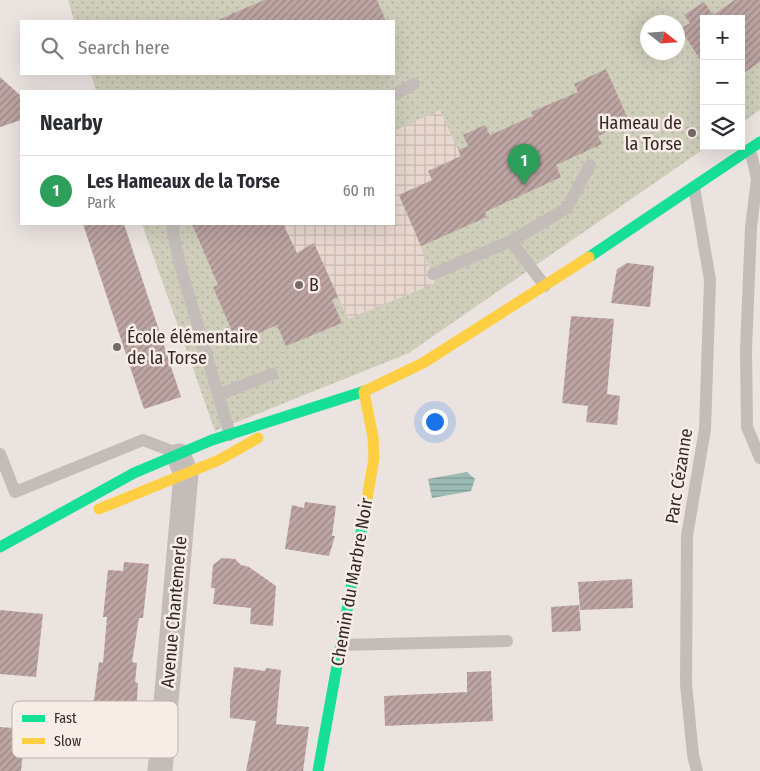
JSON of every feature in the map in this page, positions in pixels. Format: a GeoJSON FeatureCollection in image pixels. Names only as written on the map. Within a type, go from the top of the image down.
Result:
{"type":"FeatureCollection","features":[{"type":"Feature","properties":{"kind":"street"},"geometry":{"type":"LineString","coordinates":[[0,548],[82,516],[182,464],[230,435],[364,392],[423,363],[545,286],[755,146]]}},
{"type":"Feature","properties":{"kind":"street","name":"Chemin du Marbre Noir"},"geometry":{"type":"LineString","coordinates":[[318,771],[374,458],[374,437],[364,392]]}},
{"type":"Feature","properties":{"kind":"street"},"geometry":{"type":"LineString","coordinates":[[0,548],[134,473],[182,464],[219,460],[309,411]]}},
{"type":"Feature","properties":{"kind":"street","name":"Avenue Chantemerle"},"geometry":{"type":"LineString","coordinates":[[165,701],[182,464]]}},
{"type":"Feature","properties":{"kind":"street","name":"Avenue Chantemerle"},"geometry":{"type":"LineString","coordinates":[[160,771],[161,758]]}},
{"type":"Feature","properties":{"kind":"lane"},"geometry":{"type":"LineString","coordinates":[[395,94],[414,84]]}},
{"type":"Feature","properties":{"kind":"lane"},"geometry":{"type":"LineString","coordinates":[[755,146],[757,179],[751,227],[746,350],[747,427],[760,458]]}},
{"type":"Feature","properties":{"kind":"lane"},"geometry":{"type":"LineString","coordinates":[[433,274],[511,241],[567,208],[590,165]]}},
{"type":"Feature","properties":{"kind":"lane","name":"Parc Cézanne"},"geometry":{"type":"LineString","coordinates":[[694,187],[710,280],[705,429],[687,536],[686,684],[693,755],[697,771]]}},
{"type":"Feature","properties":{"kind":"lane"},"geometry":{"type":"LineString","coordinates":[[174,225],[173,232],[180,265],[230,435]]}},
{"type":"Feature","properties":{"kind":"lane"},"geometry":{"type":"LineString","coordinates":[[511,241],[545,286]]}},
{"type":"Feature","properties":{"kind":"lane"},"geometry":{"type":"LineString","coordinates":[[218,394],[272,374]]}},
{"type":"Feature","properties":{"kind":"lane"},"geometry":{"type":"LineString","coordinates":[[0,454],[15,492],[143,440],[182,464]]}},
{"type":"Feature","properties":{"kind":"lane"},"geometry":{"type":"LineString","coordinates":[[340,645],[507,641]]}},
{"type":"Feature","properties":{"kind":"green space"},"geometry":{"type":"Polygon","coordinates":[[[68,0],[760,0],[760,110],[745,120],[745,15],[700,15],[700,150],[702,150],[409,353],[215,431],[142,225],[395,225],[395,90],[96,90],[91,75],[395,75],[395,20],[74,20],[68,0]]]}},
{"type":"Feature","properties":{"kind":"shaded area"},"geometry":{"type":"Polygon","coordinates":[[[440,110],[461,156],[428,171],[432,180],[399,195],[436,283],[348,319],[314,243],[297,253],[283,225],[395,225],[395,131],[440,110]]]}},
{"type":"Feature","properties":{"kind":"water"},"geometry":{"type":"Polygon","coordinates":[[[467,472],[475,479],[471,491],[432,498],[428,479],[467,472]]]}},
{"type":"Feature","properties":{"kind":"building"},"geometry":{"type":"Polygon","coordinates":[[[264,0],[377,0],[386,20],[218,20],[264,0]]]}},
{"type":"Feature","properties":{"kind":"building"},"geometry":{"type":"Polygon","coordinates":[[[735,0],[760,0],[760,62],[745,72],[745,15],[713,15],[735,0]]]}},
{"type":"Feature","properties":{"kind":"building"},"geometry":{"type":"Polygon","coordinates":[[[704,2],[713,15],[700,15],[700,59],[685,36],[685,26],[690,23],[684,15],[704,2]]]}},
{"type":"Feature","properties":{"kind":"building"},"geometry":{"type":"Polygon","coordinates":[[[606,69],[629,121],[598,136],[602,144],[556,165],[561,177],[485,212],[487,217],[421,246],[399,195],[432,180],[428,171],[461,156],[458,150],[468,146],[463,135],[485,125],[490,135],[533,116],[531,112],[578,92],[574,84],[606,69]]]}},
{"type":"Feature","properties":{"kind":"building"},"geometry":{"type":"Polygon","coordinates":[[[0,77],[20,95],[20,120],[0,127],[0,77]]]}},
{"type":"Feature","properties":{"kind":"building","name":"École élémentaire de la Torse"},"geometry":{"type":"Polygon","coordinates":[[[83,225],[124,225],[181,397],[144,409],[83,225]]]}},
{"type":"Feature","properties":{"kind":"building","name":"B"},"geometry":{"type":"Polygon","coordinates":[[[192,225],[283,225],[297,253],[314,243],[338,297],[332,300],[342,323],[286,346],[277,325],[237,343],[213,287],[218,285],[192,225]]]}},
{"type":"Feature","properties":{"kind":"building"},"geometry":{"type":"Polygon","coordinates":[[[627,263],[654,266],[650,307],[611,303],[617,269],[627,263]]]}},
{"type":"Feature","properties":{"kind":"building"},"geometry":{"type":"Polygon","coordinates":[[[571,316],[614,319],[607,394],[620,396],[617,425],[586,422],[588,406],[562,403],[571,316]]]}},
{"type":"Feature","properties":{"kind":"building"},"geometry":{"type":"Polygon","coordinates":[[[305,502],[336,506],[332,536],[335,536],[329,556],[285,549],[292,505],[304,508],[305,502]]]}},
{"type":"Feature","properties":{"kind":"building"},"geometry":{"type":"Polygon","coordinates":[[[222,558],[235,559],[241,565],[249,567],[276,586],[273,626],[250,624],[251,608],[213,604],[215,588],[211,588],[213,565],[222,558]]]}},
{"type":"Feature","properties":{"kind":"building"},"geometry":{"type":"Polygon","coordinates":[[[124,562],[149,564],[143,618],[139,618],[132,662],[137,663],[135,682],[138,683],[137,701],[94,701],[99,662],[103,663],[107,617],[103,617],[108,570],[123,571],[124,562]]]}},
{"type":"Feature","properties":{"kind":"building"},"geometry":{"type":"Polygon","coordinates":[[[632,579],[633,608],[580,610],[578,582],[632,579]]]}},
{"type":"Feature","properties":{"kind":"building"},"geometry":{"type":"Polygon","coordinates":[[[579,605],[581,631],[552,632],[551,607],[579,605]]]}},
{"type":"Feature","properties":{"kind":"building"},"geometry":{"type":"Polygon","coordinates":[[[0,610],[43,614],[36,677],[0,674],[0,610]]]}},
{"type":"Feature","properties":{"kind":"building"},"geometry":{"type":"Polygon","coordinates":[[[234,667],[265,671],[266,668],[281,670],[276,724],[309,727],[303,771],[246,771],[256,721],[230,718],[234,667]]]}},
{"type":"Feature","properties":{"kind":"building"},"geometry":{"type":"Polygon","coordinates":[[[491,671],[493,721],[385,726],[384,696],[467,692],[467,672],[491,671]]]}},
{"type":"Feature","properties":{"kind":"building"},"geometry":{"type":"Polygon","coordinates":[[[0,727],[12,728],[12,758],[22,758],[21,771],[0,771],[0,727]]]}},
{"type":"Feature","properties":{"kind":"traffic: fast"},"geometry":{"type":"LineString","coordinates":[[589,257],[760,142]]}},
{"type":"Feature","properties":{"kind":"traffic: fast"},"geometry":{"type":"LineString","coordinates":[[0,547],[134,473],[212,440],[365,391]]}},
{"type":"Feature","properties":{"kind":"traffic: fast"},"geometry":{"type":"LineString","coordinates":[[318,771],[364,516]]}},
{"type":"Feature","properties":{"kind":"traffic: slow"},"geometry":{"type":"LineString","coordinates":[[365,391],[423,363],[589,257]]}},
{"type":"Feature","properties":{"kind":"traffic: slow"},"geometry":{"type":"LineString","coordinates":[[364,392],[373,437],[374,458],[364,516]]}},
{"type":"Feature","properties":{"kind":"traffic: slow"},"geometry":{"type":"LineString","coordinates":[[99,509],[219,460],[258,438]]}},
{"type":"Feature","properties":{"kind":"place","name":"Hameau de la Torse"},"geometry":{"type":"Point","coordinates":[692,133]}},
{"type":"Feature","properties":{"kind":"place","name":"Les Hameaux de la Torse"},"geometry":{"type":"Point","coordinates":[524,185]}},
{"type":"Feature","properties":{"kind":"place","name":"B"},"geometry":{"type":"Point","coordinates":[299,285]}},
{"type":"Feature","properties":{"kind":"place","name":"École élémentaire de la Torse"},"geometry":{"type":"Point","coordinates":[117,347]}}]}
